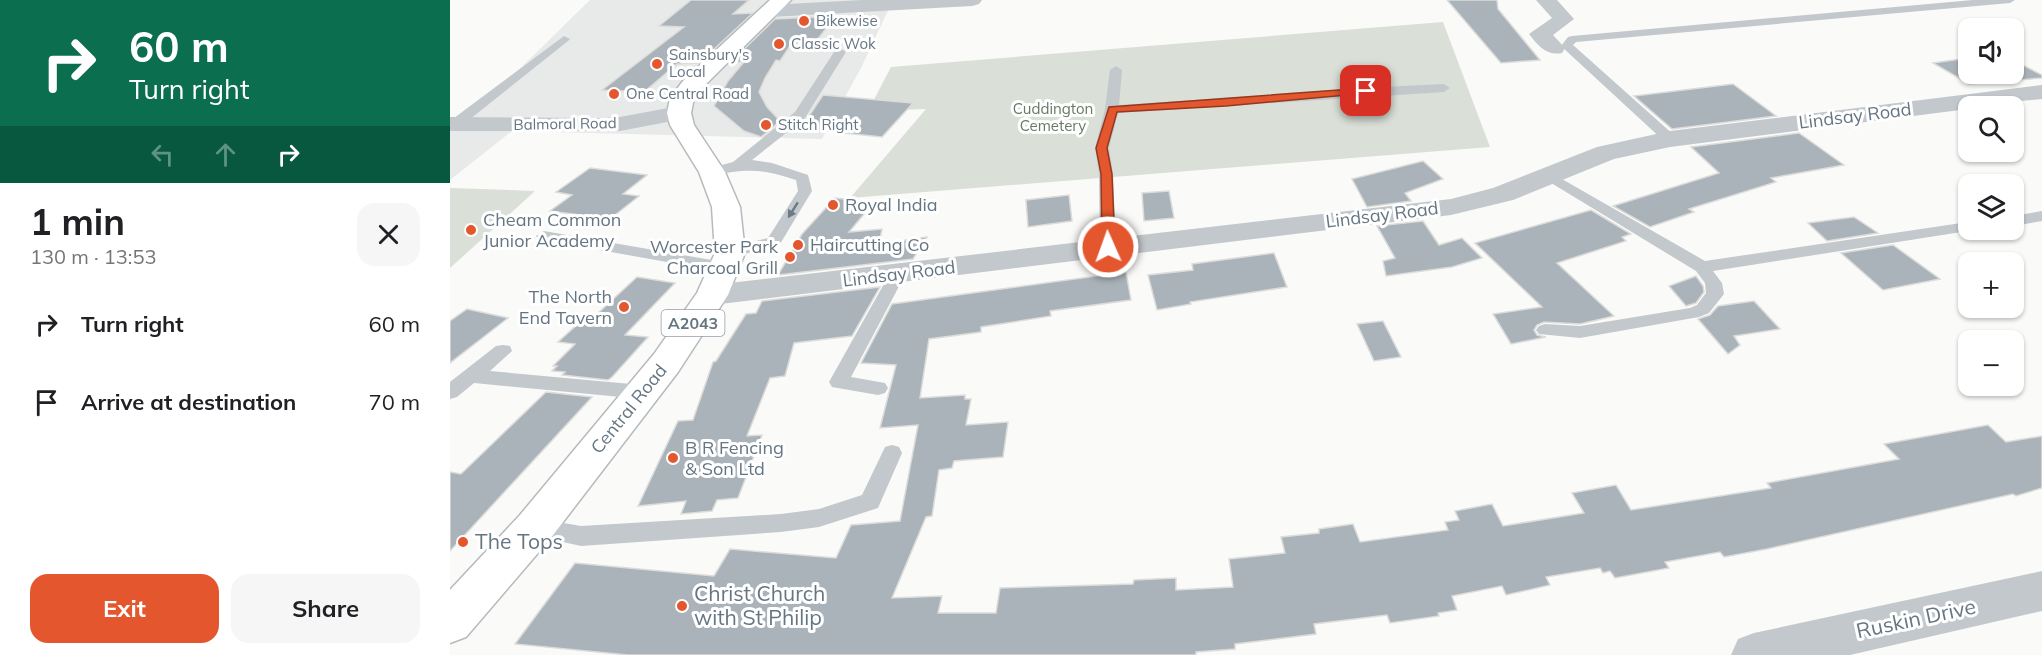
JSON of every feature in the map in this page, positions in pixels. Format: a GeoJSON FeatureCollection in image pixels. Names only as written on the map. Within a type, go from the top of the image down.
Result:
{"type":"FeatureCollection","features":[{"type":"Feature","properties":{"kind":"main road"},"geometry":{"type":"LineString","coordinates":[[722,272],[726,168],[687,134],[679,113],[682,98],[691,86],[776,6]]}},
{"type":"Feature","properties":{"kind":"main road","name":"Central Road"},"geometry":{"type":"LineString","coordinates":[[452,617],[535,527],[666,363],[722,272]]}},
{"type":"Feature","properties":{"kind":"street"},"geometry":{"type":"LineString","coordinates":[[776,6],[972,0]]}},
{"type":"Feature","properties":{"kind":"street"},"geometry":{"type":"LineString","coordinates":[[1546,0],[1564,19],[1540,34],[1554,48]]}},
{"type":"Feature","properties":{"kind":"street","name":"Lindsay Road"},"geometry":{"type":"LineString","coordinates":[[722,272],[897,274],[1451,207],[1503,194],[1606,153],[1670,139],[2042,92]]}},
{"type":"Feature","properties":{"kind":"street","name":"Balmoral Road"},"geometry":{"type":"LineString","coordinates":[[453,124],[610,125],[679,113]]}},
{"type":"Feature","properties":{"kind":"street","name":"Ruskin Drive"},"geometry":{"type":"LineString","coordinates":[[1754,655],[2042,591]]}},
{"type":"Feature","properties":{"kind":"lane"},"geometry":{"type":"LineString","coordinates":[[1670,139],[1567,46],[1572,39],[2010,0]]}},
{"type":"Feature","properties":{"kind":"lane"},"geometry":{"type":"LineString","coordinates":[[453,124],[564,39]]}},
{"type":"Feature","properties":{"kind":"lane"},"geometry":{"type":"LineString","coordinates":[[726,168],[800,115],[840,52]]}},
{"type":"Feature","properties":{"kind":"lane"},"geometry":{"type":"LineString","coordinates":[[1108,247],[1106,174],[1102,148],[1112,109],[1116,70]]}},
{"type":"Feature","properties":{"kind":"lane"},"geometry":{"type":"LineString","coordinates":[[1112,109],[1226,103],[1346,92],[1444,88]]}},
{"type":"Feature","properties":{"kind":"lane"},"geometry":{"type":"LineString","coordinates":[[544,236],[722,272],[774,241],[805,191],[803,178],[765,165],[726,168]]}},
{"type":"Feature","properties":{"kind":"lane"},"geometry":{"type":"LineString","coordinates":[[1545,330],[1580,332],[1703,309],[1715,294],[1713,283],[1702,267],[1548,175]]}},
{"type":"Feature","properties":{"kind":"lane"},"geometry":{"type":"LineString","coordinates":[[2024,218],[2042,216]]}},
{"type":"Feature","properties":{"kind":"lane"},"geometry":{"type":"LineString","coordinates":[[1702,267],[1958,229]]}},
{"type":"Feature","properties":{"kind":"lane"},"geometry":{"type":"LineString","coordinates":[[878,388],[839,382],[897,274]]}},
{"type":"Feature","properties":{"kind":"lane"},"geometry":{"type":"LineString","coordinates":[[450,392],[503,351]]}},
{"type":"Feature","properties":{"kind":"lane"},"geometry":{"type":"LineString","coordinates":[[470,376],[642,392]]}},
{"type":"Feature","properties":{"kind":"lane"},"geometry":{"type":"LineString","coordinates":[[535,527],[581,536],[781,523],[819,518],[870,502],[892,453]]}},
{"type":"Feature","properties":{"kind":"shaded area"},"geometry":{"type":"Polygon","coordinates":[[[590,0],[893,0],[861,68],[822,139],[512,131],[450,180],[450,130],[458,129],[590,0]]]}},
{"type":"Feature","properties":{"kind":"green space","name":"Cuddington Cemetery"},"geometry":{"type":"Polygon","coordinates":[[[1443,22],[1490,147],[850,198],[926,109],[868,111],[891,67],[1443,22]]]}},
{"type":"Feature","properties":{"kind":"green space","name":"Cheam Common Junior Academy"},"geometry":{"type":"Polygon","coordinates":[[[450,188],[535,191],[450,268],[450,188]]]}},
{"type":"Feature","properties":{"kind":"building"},"geometry":{"type":"Polygon","coordinates":[[[691,0],[749,0],[733,14],[753,13],[699,63],[677,64],[644,92],[602,90],[684,27],[659,26],[691,0]]]}},
{"type":"Feature","properties":{"kind":"building"},"geometry":{"type":"Polygon","coordinates":[[[1447,0],[1497,0],[1498,9],[1540,60],[1501,63],[1447,0]]]}},
{"type":"Feature","properties":{"kind":"building"},"geometry":{"type":"Polygon","coordinates":[[[836,16],[817,40],[801,40],[793,47],[790,46],[780,61],[776,60],[759,92],[767,107],[780,121],[761,137],[744,131],[714,106],[728,81],[744,62],[731,62],[775,19],[836,16]]]}},
{"type":"Feature","properties":{"kind":"building"},"geometry":{"type":"Polygon","coordinates":[[[1958,59],[1958,78],[1933,63],[1958,59]]]}},
{"type":"Feature","properties":{"kind":"building"},"geometry":{"type":"Polygon","coordinates":[[[2024,66],[2042,75],[2042,78],[2024,79],[2024,66]]]}},
{"type":"Feature","properties":{"kind":"building"},"geometry":{"type":"Polygon","coordinates":[[[1733,84],[1776,116],[1672,129],[1634,96],[1733,84]]]}},
{"type":"Feature","properties":{"kind":"building"},"geometry":{"type":"Polygon","coordinates":[[[823,95],[913,103],[882,137],[796,128],[807,119],[823,95]]]}},
{"type":"Feature","properties":{"kind":"building"},"geometry":{"type":"Polygon","coordinates":[[[1799,133],[1844,165],[1771,178],[1776,182],[1689,209],[1694,212],[1650,227],[1613,206],[1719,173],[1691,147],[1799,133]]]}},
{"type":"Feature","properties":{"kind":"building"},"geometry":{"type":"Polygon","coordinates":[[[1423,161],[1443,179],[1405,193],[1411,201],[1367,207],[1352,179],[1423,161]]]}},
{"type":"Feature","properties":{"kind":"building"},"geometry":{"type":"Polygon","coordinates":[[[590,168],[647,175],[623,194],[639,196],[610,219],[550,211],[572,195],[556,192],[590,168]]]}},
{"type":"Feature","properties":{"kind":"building"},"geometry":{"type":"Polygon","coordinates":[[[1169,191],[1174,218],[1144,221],[1142,193],[1169,191]]]}},
{"type":"Feature","properties":{"kind":"building"},"geometry":{"type":"Polygon","coordinates":[[[1069,195],[1072,221],[1028,227],[1026,200],[1069,195]]]}},
{"type":"Feature","properties":{"kind":"building"},"geometry":{"type":"Polygon","coordinates":[[[835,198],[874,202],[849,232],[882,229],[879,244],[927,237],[913,259],[778,275],[802,234],[835,198]]]}},
{"type":"Feature","properties":{"kind":"building"},"geometry":{"type":"Polygon","coordinates":[[[1591,210],[1631,234],[1622,237],[1626,241],[1557,263],[1614,316],[1580,324],[1544,322],[1537,325],[1534,330],[1537,335],[1546,337],[1511,344],[1493,314],[1542,307],[1475,243],[1591,210]]]}},
{"type":"Feature","properties":{"kind":"building"},"geometry":{"type":"Polygon","coordinates":[[[1854,217],[1878,233],[1827,241],[1808,223],[1854,217]]]}},
{"type":"Feature","properties":{"kind":"building"},"geometry":{"type":"Polygon","coordinates":[[[1423,221],[1439,245],[1462,238],[1482,258],[1452,267],[1386,276],[1383,261],[1395,258],[1377,226],[1423,221]]]}},
{"type":"Feature","properties":{"kind":"building"},"geometry":{"type":"Polygon","coordinates":[[[1893,245],[1940,279],[1883,290],[1841,253],[1893,245]]]}},
{"type":"Feature","properties":{"kind":"building"},"geometry":{"type":"Polygon","coordinates":[[[1274,253],[1287,287],[1190,302],[1191,304],[1157,310],[1148,275],[1193,270],[1192,264],[1274,253]]]}},
{"type":"Feature","properties":{"kind":"building"},"geometry":{"type":"Polygon","coordinates":[[[1126,272],[1131,300],[1050,311],[1051,316],[981,327],[981,332],[929,339],[920,398],[965,395],[965,399],[971,399],[966,425],[1008,422],[1003,457],[954,461],[952,468],[939,470],[932,516],[926,517],[892,598],[942,596],[938,613],[996,613],[1000,588],[1133,584],[1134,580],[1176,578],[1176,590],[1233,587],[1229,559],[1285,553],[1281,537],[1319,533],[1319,529],[1353,524],[1360,542],[1448,530],[1445,522],[1459,520],[1455,511],[1492,504],[1503,526],[1584,513],[1572,493],[1616,485],[1631,510],[1771,488],[1767,483],[1899,459],[1884,444],[1988,425],[2006,442],[2042,436],[2042,488],[2016,496],[2013,494],[1767,549],[1724,557],[1720,552],[1665,562],[1669,568],[1615,578],[1610,571],[1603,573],[1600,568],[1546,577],[1550,585],[1506,595],[1502,586],[1452,596],[1457,610],[1438,613],[1439,616],[1390,623],[1387,615],[1314,624],[1316,634],[1235,644],[1235,649],[1196,652],[1196,655],[628,655],[515,644],[575,563],[714,576],[730,549],[836,558],[851,525],[900,521],[918,425],[880,428],[896,365],[861,363],[892,304],[1126,272]]]}},
{"type":"Feature","properties":{"kind":"building"},"geometry":{"type":"Polygon","coordinates":[[[1696,276],[1704,292],[1696,303],[1686,306],[1669,286],[1696,276]]]}},
{"type":"Feature","properties":{"kind":"building"},"geometry":{"type":"Polygon","coordinates":[[[637,277],[675,283],[625,335],[648,337],[612,377],[608,380],[562,375],[565,372],[552,371],[557,366],[553,366],[575,344],[558,342],[589,314],[596,315],[637,277]]]}},
{"type":"Feature","properties":{"kind":"building"},"geometry":{"type":"Polygon","coordinates":[[[880,287],[852,336],[794,343],[785,376],[770,378],[747,436],[762,435],[738,498],[717,500],[712,511],[681,514],[686,501],[638,506],[678,421],[693,420],[713,362],[716,361],[746,314],[756,313],[762,301],[880,287]]]}},
{"type":"Feature","properties":{"kind":"building"},"geometry":{"type":"Polygon","coordinates":[[[1754,301],[1780,329],[1734,336],[1740,345],[1728,354],[1698,319],[1710,315],[1718,306],[1754,301]]]}},
{"type":"Feature","properties":{"kind":"building"},"geometry":{"type":"Polygon","coordinates":[[[467,309],[508,318],[450,363],[450,321],[467,309]]]}},
{"type":"Feature","properties":{"kind":"building"},"geometry":{"type":"Polygon","coordinates":[[[1383,321],[1401,357],[1374,361],[1357,324],[1383,321]]]}},
{"type":"Feature","properties":{"kind":"building"},"geometry":{"type":"Polygon","coordinates":[[[546,392],[592,397],[450,551],[450,472],[461,474],[546,392]]]}},
{"type":"Feature","properties":{"kind":"place","name":"Bikewise"},"geometry":{"type":"Point","coordinates":[804,21]}},
{"type":"Feature","properties":{"kind":"place","name":"Classic Wok"},"geometry":{"type":"Point","coordinates":[779,44]}},
{"type":"Feature","properties":{"kind":"place","name":"Sainsbury's Local"},"geometry":{"type":"Point","coordinates":[657,64]}},
{"type":"Feature","properties":{"kind":"place","name":"One Central Road"},"geometry":{"type":"Point","coordinates":[614,94]}},
{"type":"Feature","properties":{"kind":"place","name":"Stitch Right"},"geometry":{"type":"Point","coordinates":[766,125]}},
{"type":"Feature","properties":{"kind":"place","name":"Royal India"},"geometry":{"type":"Point","coordinates":[833,205]}},
{"type":"Feature","properties":{"kind":"place","name":"Cheam Common Junior Academy"},"geometry":{"type":"Point","coordinates":[471,230]}},
{"type":"Feature","properties":{"kind":"place","name":"Haircutting Co"},"geometry":{"type":"Point","coordinates":[798,245]}},
{"type":"Feature","properties":{"kind":"place","name":"Worcester Park Charcoal Grill"},"geometry":{"type":"Point","coordinates":[790,257]}},
{"type":"Feature","properties":{"kind":"place","name":"The North End Tavern"},"geometry":{"type":"Point","coordinates":[624,307]}},
{"type":"Feature","properties":{"kind":"place","name":"B R Fencing & Son Ltd"},"geometry":{"type":"Point","coordinates":[673,458]}},
{"type":"Feature","properties":{"kind":"place","name":"The Tops"},"geometry":{"type":"Point","coordinates":[463,542]}},
{"type":"Feature","properties":{"kind":"place","name":"Christ Church with St Philip"},"geometry":{"type":"Point","coordinates":[682,606]}},
{"type":"Feature","properties":{"kind":"route"},"geometry":{"type":"LineString","coordinates":[[1108,247],[1106,174],[1102,148],[1112,109],[1226,103],[1366,91]]}}]}
